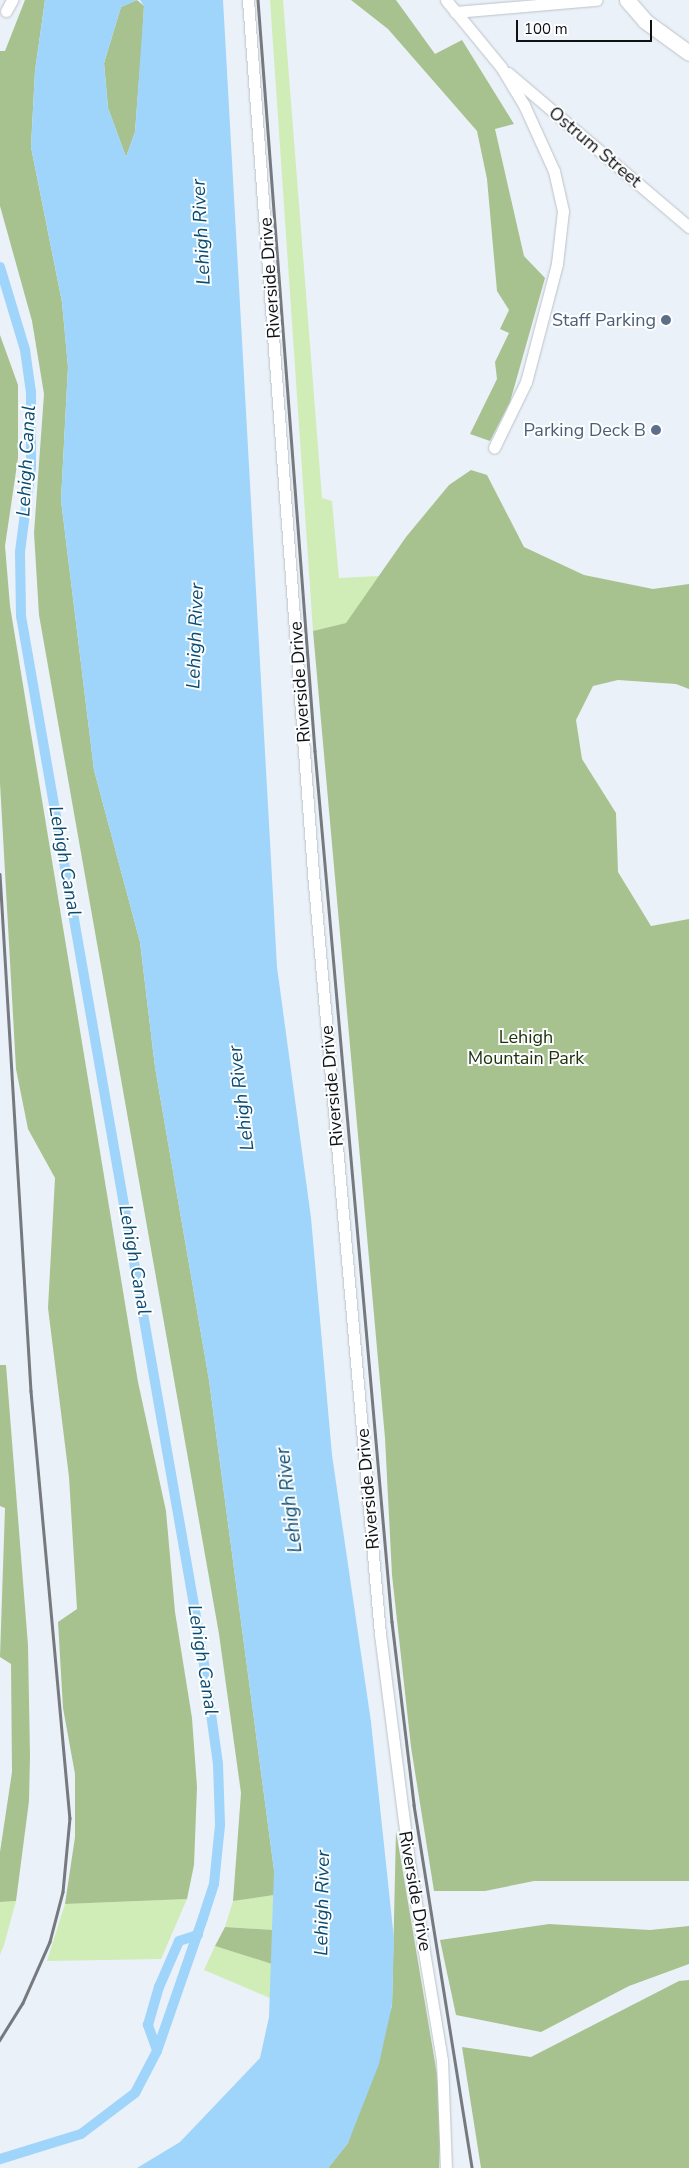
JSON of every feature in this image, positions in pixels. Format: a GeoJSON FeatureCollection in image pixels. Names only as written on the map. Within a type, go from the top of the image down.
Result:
{"type":"FeatureCollection","features":[{"type":"Feature","properties":{"kind":"main road"},"geometry":{"type":"LineString","coordinates":[[627,0],[645,21],[689,53]]}},
{"type":"Feature","properties":{"kind":"street"},"geometry":{"type":"LineString","coordinates":[[6,11],[12,0]]}},
{"type":"Feature","properties":{"kind":"street","name":"Riverside Drive"},"geometry":{"type":"LineString","coordinates":[[248,0],[313,873],[380,1634],[410,1867],[442,2060],[446,2168]]}},
{"type":"Feature","properties":{"kind":"street"},"geometry":{"type":"LineString","coordinates":[[446,0],[501,67],[549,158],[563,211],[557,264],[526,382],[494,448]]}},
{"type":"Feature","properties":{"kind":"street"},"geometry":{"type":"LineString","coordinates":[[455,12],[596,0]]}},
{"type":"Feature","properties":{"kind":"street","name":"Ostrum Street"},"geometry":{"type":"LineString","coordinates":[[501,67],[689,227]]}},
{"type":"Feature","properties":{"kind":"green space"},"geometry":{"type":"Polygon","coordinates":[[[25,0],[45,0],[35,71],[31,147],[62,302],[68,367],[61,500],[94,770],[140,942],[155,1067],[209,1380],[274,1870],[274,1895],[233,1901],[241,1793],[219,1634],[39,615],[34,533],[44,394],[32,321],[0,206],[0,51],[5,51],[25,0]]]}},
{"type":"Feature","properties":{"kind":"green space"},"geometry":{"type":"Polygon","coordinates":[[[137,0],[144,6],[142,42],[135,132],[126,157],[108,108],[104,63],[121,7],[137,0]]]}},
{"type":"Feature","properties":{"kind":"green space"},"geometry":{"type":"Polygon","coordinates":[[[270,0],[283,0],[322,498],[332,501],[339,578],[380,576],[346,623],[313,631],[270,0]]]}},
{"type":"Feature","properties":{"kind":"green space"},"geometry":{"type":"Polygon","coordinates":[[[351,0],[396,0],[435,54],[462,40],[514,124],[495,129],[524,256],[545,278],[510,402],[490,441],[470,434],[497,379],[495,362],[509,333],[500,329],[509,310],[497,291],[487,179],[477,131],[388,29],[351,0]]]}},
{"type":"Feature","properties":{"kind":"green space"},"geometry":{"type":"Polygon","coordinates":[[[0,335],[18,385],[18,458],[5,546],[10,606],[138,1382],[166,1511],[175,1612],[192,1718],[197,1787],[194,1865],[187,1899],[65,1904],[75,1837],[75,1774],[63,1708],[58,1622],[77,1609],[69,1477],[48,1308],[55,1178],[28,1129],[16,1069],[0,783],[0,335]]]}},
{"type":"Feature","properties":{"kind":"green space","name":"Lehigh Mountain Park"},"geometry":{"type":"Polygon","coordinates":[[[471,470],[487,475],[524,547],[584,575],[653,589],[689,584],[689,689],[676,684],[618,680],[593,686],[576,720],[582,759],[616,813],[618,872],[651,926],[689,919],[689,1881],[534,1881],[485,1891],[434,1891],[411,1747],[392,1575],[385,1438],[313,631],[346,623],[406,537],[449,485],[471,470]]]}},
{"type":"Feature","properties":{"kind":"green space"},"geometry":{"type":"Polygon","coordinates":[[[0,1365],[6,1365],[28,1645],[30,1756],[29,1801],[16,1901],[0,1902],[0,1852],[12,1772],[11,1664],[0,1657],[5,1508],[0,1506],[0,1365]]]}},
{"type":"Feature","properties":{"kind":"green space"},"geometry":{"type":"Polygon","coordinates":[[[396,1831],[442,2104],[439,2168],[328,2168],[348,2143],[392,2006],[396,1831]]]}},
{"type":"Feature","properties":{"kind":"green space"},"geometry":{"type":"Polygon","coordinates":[[[274,1895],[274,1930],[225,1927],[233,1901],[274,1895]]]}},
{"type":"Feature","properties":{"kind":"green space"},"geometry":{"type":"Polygon","coordinates":[[[187,1899],[161,1959],[47,1961],[65,1904],[187,1899]]]}},
{"type":"Feature","properties":{"kind":"green space"},"geometry":{"type":"Polygon","coordinates":[[[16,1901],[4,1945],[0,1955],[0,1902],[16,1901]]]}},
{"type":"Feature","properties":{"kind":"green space"},"geometry":{"type":"Polygon","coordinates":[[[549,1924],[650,1930],[689,1926],[689,1964],[629,1986],[541,2032],[456,2015],[440,1940],[549,1924]]]}},
{"type":"Feature","properties":{"kind":"green space"},"geometry":{"type":"Polygon","coordinates":[[[225,1927],[274,1930],[272,1964],[215,1946],[225,1927]]]}},
{"type":"Feature","properties":{"kind":"green space"},"geometry":{"type":"Polygon","coordinates":[[[215,1946],[272,1964],[270,1998],[204,1970],[215,1946]]]}},
{"type":"Feature","properties":{"kind":"green space"},"geometry":{"type":"Polygon","coordinates":[[[689,1980],[689,2168],[481,2168],[462,2047],[531,2057],[679,1981],[689,1980]]]}},
{"type":"Feature","properties":{"kind":"water","name":"Lehigh River"},"geometry":{"type":"Polygon","coordinates":[[[45,0],[137,0],[121,7],[104,63],[108,108],[126,157],[135,132],[144,6],[140,0],[223,0],[277,967],[311,1218],[332,1455],[371,1722],[394,1939],[392,2005],[379,2064],[348,2143],[328,2168],[137,2168],[180,2142],[260,2058],[269,2017],[274,1870],[209,1380],[155,1067],[140,942],[94,770],[61,500],[68,367],[62,302],[31,147],[35,71],[45,0]]]}},
{"type":"Feature","properties":{"kind":"waterway","name":"Lehigh Canal"},"geometry":{"type":"LineString","coordinates":[[0,267],[25,350],[31,392],[31,467],[20,552],[21,616],[203,1657],[218,1764],[220,1825],[214,1884],[157,2051],[135,2093],[81,2134],[0,2159]]}},
{"type":"Feature","properties":{"kind":"waterway"},"geometry":{"type":"LineString","coordinates":[[157,2050],[148,2025],[159,1987],[179,1941],[198,1935]]}},
{"type":"Feature","properties":{"kind":"railway"},"geometry":{"type":"LineString","coordinates":[[258,0],[315,751],[392,1622],[414,1805],[472,2168]]}},
{"type":"Feature","properties":{"kind":"railway"},"geometry":{"type":"LineString","coordinates":[[0,874],[31,1391],[70,1818],[63,1892],[50,1942],[23,2003],[0,2040]]}},
{"type":"Feature","properties":{"kind":"place","name":"Staff Parking"},"geometry":{"type":"Point","coordinates":[666,320]}},
{"type":"Feature","properties":{"kind":"place","name":"Parking Deck B"},"geometry":{"type":"Point","coordinates":[656,430]}}]}
